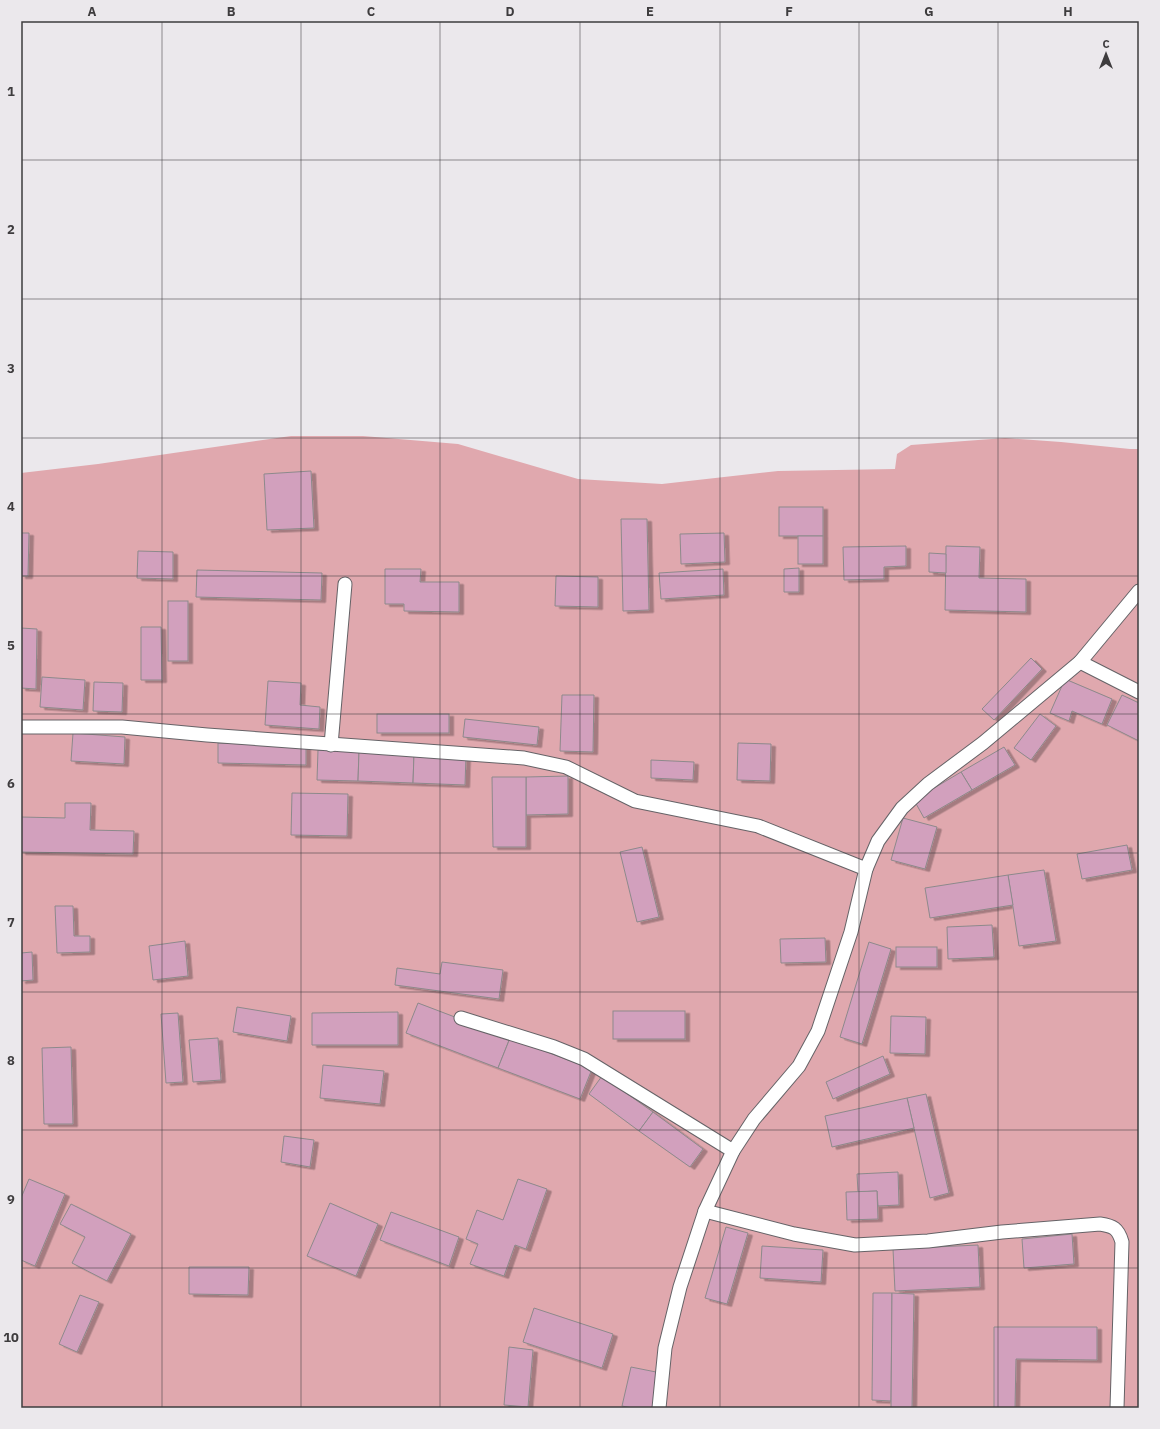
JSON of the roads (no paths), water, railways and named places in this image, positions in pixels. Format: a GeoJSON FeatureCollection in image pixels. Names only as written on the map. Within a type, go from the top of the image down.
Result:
{"type":"FeatureCollection","features":[{"type":"Feature","properties":{"kind":"lane"},"geometry":{"type":"LineString","coordinates":[[331,745],[345,584]]}},
{"type":"Feature","properties":{"kind":"lane"},"geometry":{"type":"LineString","coordinates":[[659,1408],[665,1348],[680,1287],[705,1211],[732,1151],[754,1119],[799,1066],[818,1031],[851,932],[866,869],[878,841],[902,808],[928,784],[983,743],[1080,662],[1139,590]]}},
{"type":"Feature","properties":{"kind":"lane"},"geometry":{"type":"LineString","coordinates":[[1080,662],[1139,692]]}},
{"type":"Feature","properties":{"kind":"lane"},"geometry":{"type":"LineString","coordinates":[[21,727],[122,728],[331,745],[524,758],[566,767],[635,801],[758,826],[866,869]]}},
{"type":"Feature","properties":{"kind":"lane"},"geometry":{"type":"LineString","coordinates":[[461,1018],[554,1047],[584,1059],[732,1151]]}},
{"type":"Feature","properties":{"kind":"lane"},"geometry":{"type":"LineString","coordinates":[[705,1211],[794,1234],[855,1245],[928,1241],[1002,1232],[1100,1224],[1112,1226],[1120,1233],[1122,1242],[1118,1408]]}}]}
